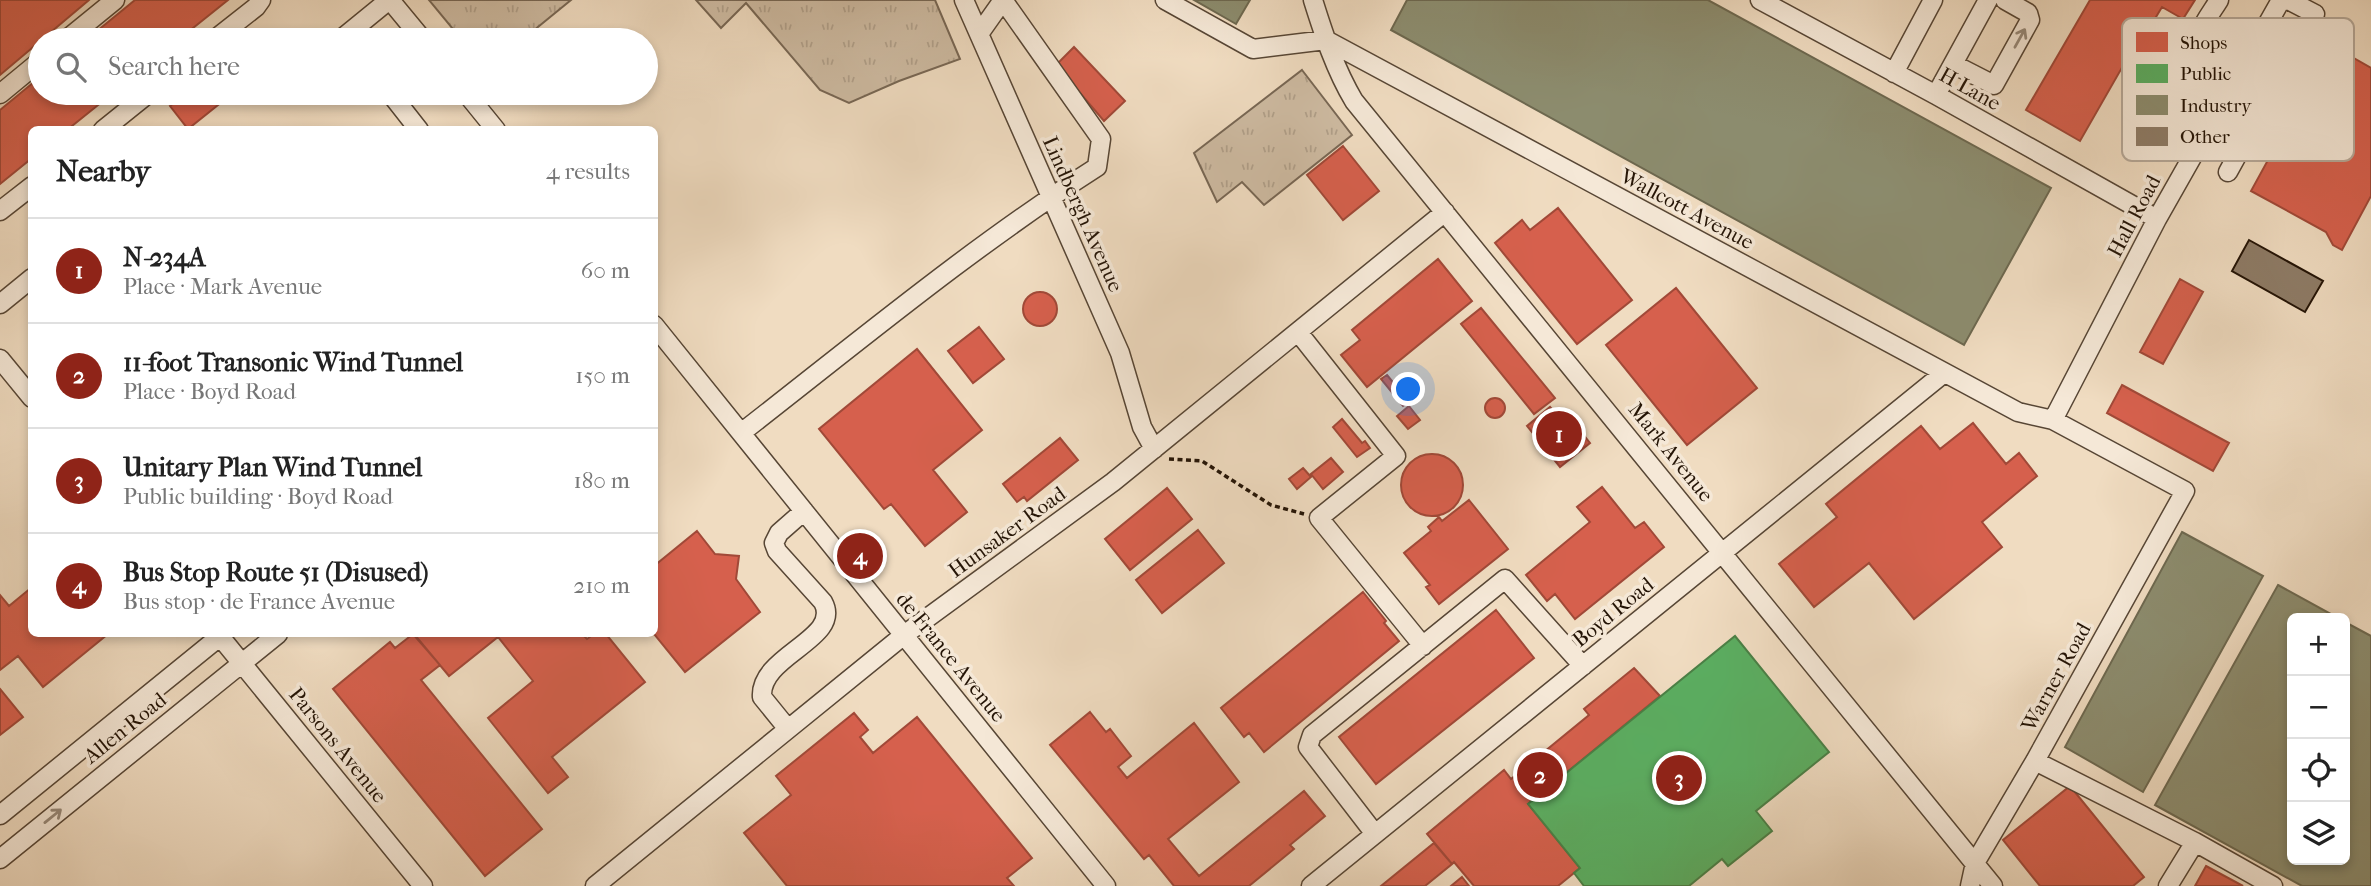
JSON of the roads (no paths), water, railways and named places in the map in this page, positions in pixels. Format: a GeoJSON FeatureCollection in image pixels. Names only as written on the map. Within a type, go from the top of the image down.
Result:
{"type":"FeatureCollection","features":[{"type":"Feature","properties":{"kind":"street"},"geometry":{"type":"LineString","coordinates":[[81,28],[115,0]]}},
{"type":"Feature","properties":{"kind":"street"},"geometry":{"type":"LineString","coordinates":[[230,28],[261,0]]}},
{"type":"Feature","properties":{"kind":"street"},"geometry":{"type":"LineString","coordinates":[[355,28],[390,0],[413,28]]}},
{"type":"Feature","properties":{"kind":"street","name":"Lindbergh Avenue"},"geometry":{"type":"LineString","coordinates":[[964,0],[1120,353],[1142,426],[1154,449]]}},
{"type":"Feature","properties":{"kind":"street"},"geometry":{"type":"LineString","coordinates":[[741,433],[941,276],[1097,167],[1101,139],[1003,0],[979,34]]}},
{"type":"Feature","properties":{"kind":"street"},"geometry":{"type":"LineString","coordinates":[[1165,0],[1253,49],[1326,40]]}},
{"type":"Feature","properties":{"kind":"street","name":"Mark Avenue"},"geometry":{"type":"LineString","coordinates":[[1313,0],[1340,77],[1354,101],[1993,886]]}},
{"type":"Feature","properties":{"kind":"street","name":"H Lane"},"geometry":{"type":"LineString","coordinates":[[1760,0],[2157,219]]}},
{"type":"Feature","properties":{"kind":"street"},"geometry":{"type":"LineString","coordinates":[[1894,73],[1933,0]]}},
{"type":"Feature","properties":{"kind":"street"},"geometry":{"type":"LineString","coordinates":[[1936,95],[1987,0]]}},
{"type":"Feature","properties":{"kind":"street"},"geometry":{"type":"LineString","coordinates":[[1953,64],[1994,85],[2030,20],[2028,13],[2005,0]]}},
{"type":"Feature","properties":{"kind":"street"},"geometry":{"type":"LineString","coordinates":[[2208,18],[2218,0]]}},
{"type":"Feature","properties":{"kind":"street","name":"Hall Road"},"geometry":{"type":"LineString","coordinates":[[2271,18],[2281,0]]}},
{"type":"Feature","properties":{"kind":"street"},"geometry":{"type":"LineString","coordinates":[[2288,0],[2315,15],[2313,18]]}},
{"type":"Feature","properties":{"kind":"street","name":"Wallcott Avenue"},"geometry":{"type":"LineString","coordinates":[[1326,40],[2018,412],[2053,420],[2185,491]]}},
{"type":"Feature","properties":{"kind":"street"},"geometry":{"type":"LineString","coordinates":[[0,93],[28,71]]}},
{"type":"Feature","properties":{"kind":"street"},"geometry":{"type":"LineString","coordinates":[[108,126],[134,105]]}},
{"type":"Feature","properties":{"kind":"street"},"geometry":{"type":"LineString","coordinates":[[399,105],[415,126]]}},
{"type":"Feature","properties":{"kind":"street"},"geometry":{"type":"LineString","coordinates":[[476,105],[493,126]]}},
{"type":"Feature","properties":{"kind":"street","name":"Hall Road"},"geometry":{"type":"LineString","coordinates":[[2053,420],[2190,161]]}},
{"type":"Feature","properties":{"kind":"street"},"geometry":{"type":"LineString","coordinates":[[2228,172],[2234,161]]}},
{"type":"Feature","properties":{"kind":"street"},"geometry":{"type":"LineString","coordinates":[[0,211],[28,189]]}},
{"type":"Feature","properties":{"kind":"street","name":"Hunsaker Road"},"geometry":{"type":"LineString","coordinates":[[595,886],[904,635],[1113,482],[1445,212]]}},
{"type":"Feature","properties":{"kind":"street"},"geometry":{"type":"LineString","coordinates":[[0,304],[28,287]]}},
{"type":"Feature","properties":{"kind":"street","name":"de France Avenue"},"geometry":{"type":"LineString","coordinates":[[658,331],[1106,886]]}},
{"type":"Feature","properties":{"kind":"street"},"geometry":{"type":"LineString","coordinates":[[1298,332],[1396,456],[1319,518],[1423,646]]}},
{"type":"Feature","properties":{"kind":"street"},"geometry":{"type":"LineString","coordinates":[[0,359],[28,393]]}},
{"type":"Feature","properties":{"kind":"street","name":"Boyd Road"},"geometry":{"type":"LineString","coordinates":[[1311,886],[1944,373]]}},
{"type":"Feature","properties":{"kind":"street","name":"Warner Road"},"geometry":{"type":"LineString","coordinates":[[1970,886],[1975,863],[2035,761],[2185,491]]}},
{"type":"Feature","properties":{"kind":"street"},"geometry":{"type":"LineString","coordinates":[[788,729],[762,696],[764,682],[784,659],[821,629],[827,620],[828,611],[777,551],[774,543],[779,533],[804,511]]}},
{"type":"Feature","properties":{"kind":"street"},"geometry":{"type":"LineString","coordinates":[[1375,834],[1308,747],[1312,736],[1505,579],[1583,666]]}},
{"type":"Feature","properties":{"kind":"street","name":"Allen Road"},"geometry":{"type":"LineString","coordinates":[[0,815],[216,637]]}},
{"type":"Feature","properties":{"kind":"street","name":"Parsons Avenue"},"geometry":{"type":"LineString","coordinates":[[222,637],[423,886]]}},
{"type":"Feature","properties":{"kind":"street","name":"Allen Road"},"geometry":{"type":"LineString","coordinates":[[0,859],[274,637]]}},
{"type":"Feature","properties":{"kind":"street"},"geometry":{"type":"LineString","coordinates":[[2035,761],[2195,842],[2273,886]]}},
{"type":"Feature","properties":{"kind":"street"},"geometry":{"type":"LineString","coordinates":[[2168,886],[2195,842]]}},
{"type":"Feature","properties":{"kind":"place","name":"N-234A"},"geometry":{"type":"Point","coordinates":[1559,434]}},
{"type":"Feature","properties":{"kind":"place","name":"Bus Stop Route 51 (Disused)"},"geometry":{"type":"Point","coordinates":[860,556]}},
{"type":"Feature","properties":{"kind":"place","name":"11-foot Transonic Wind Tunnel"},"geometry":{"type":"Point","coordinates":[1540,775]}},
{"type":"Feature","properties":{"kind":"place","name":"Unitary Plan Wind Tunnel"},"geometry":{"type":"Point","coordinates":[1679,778]}}]}
